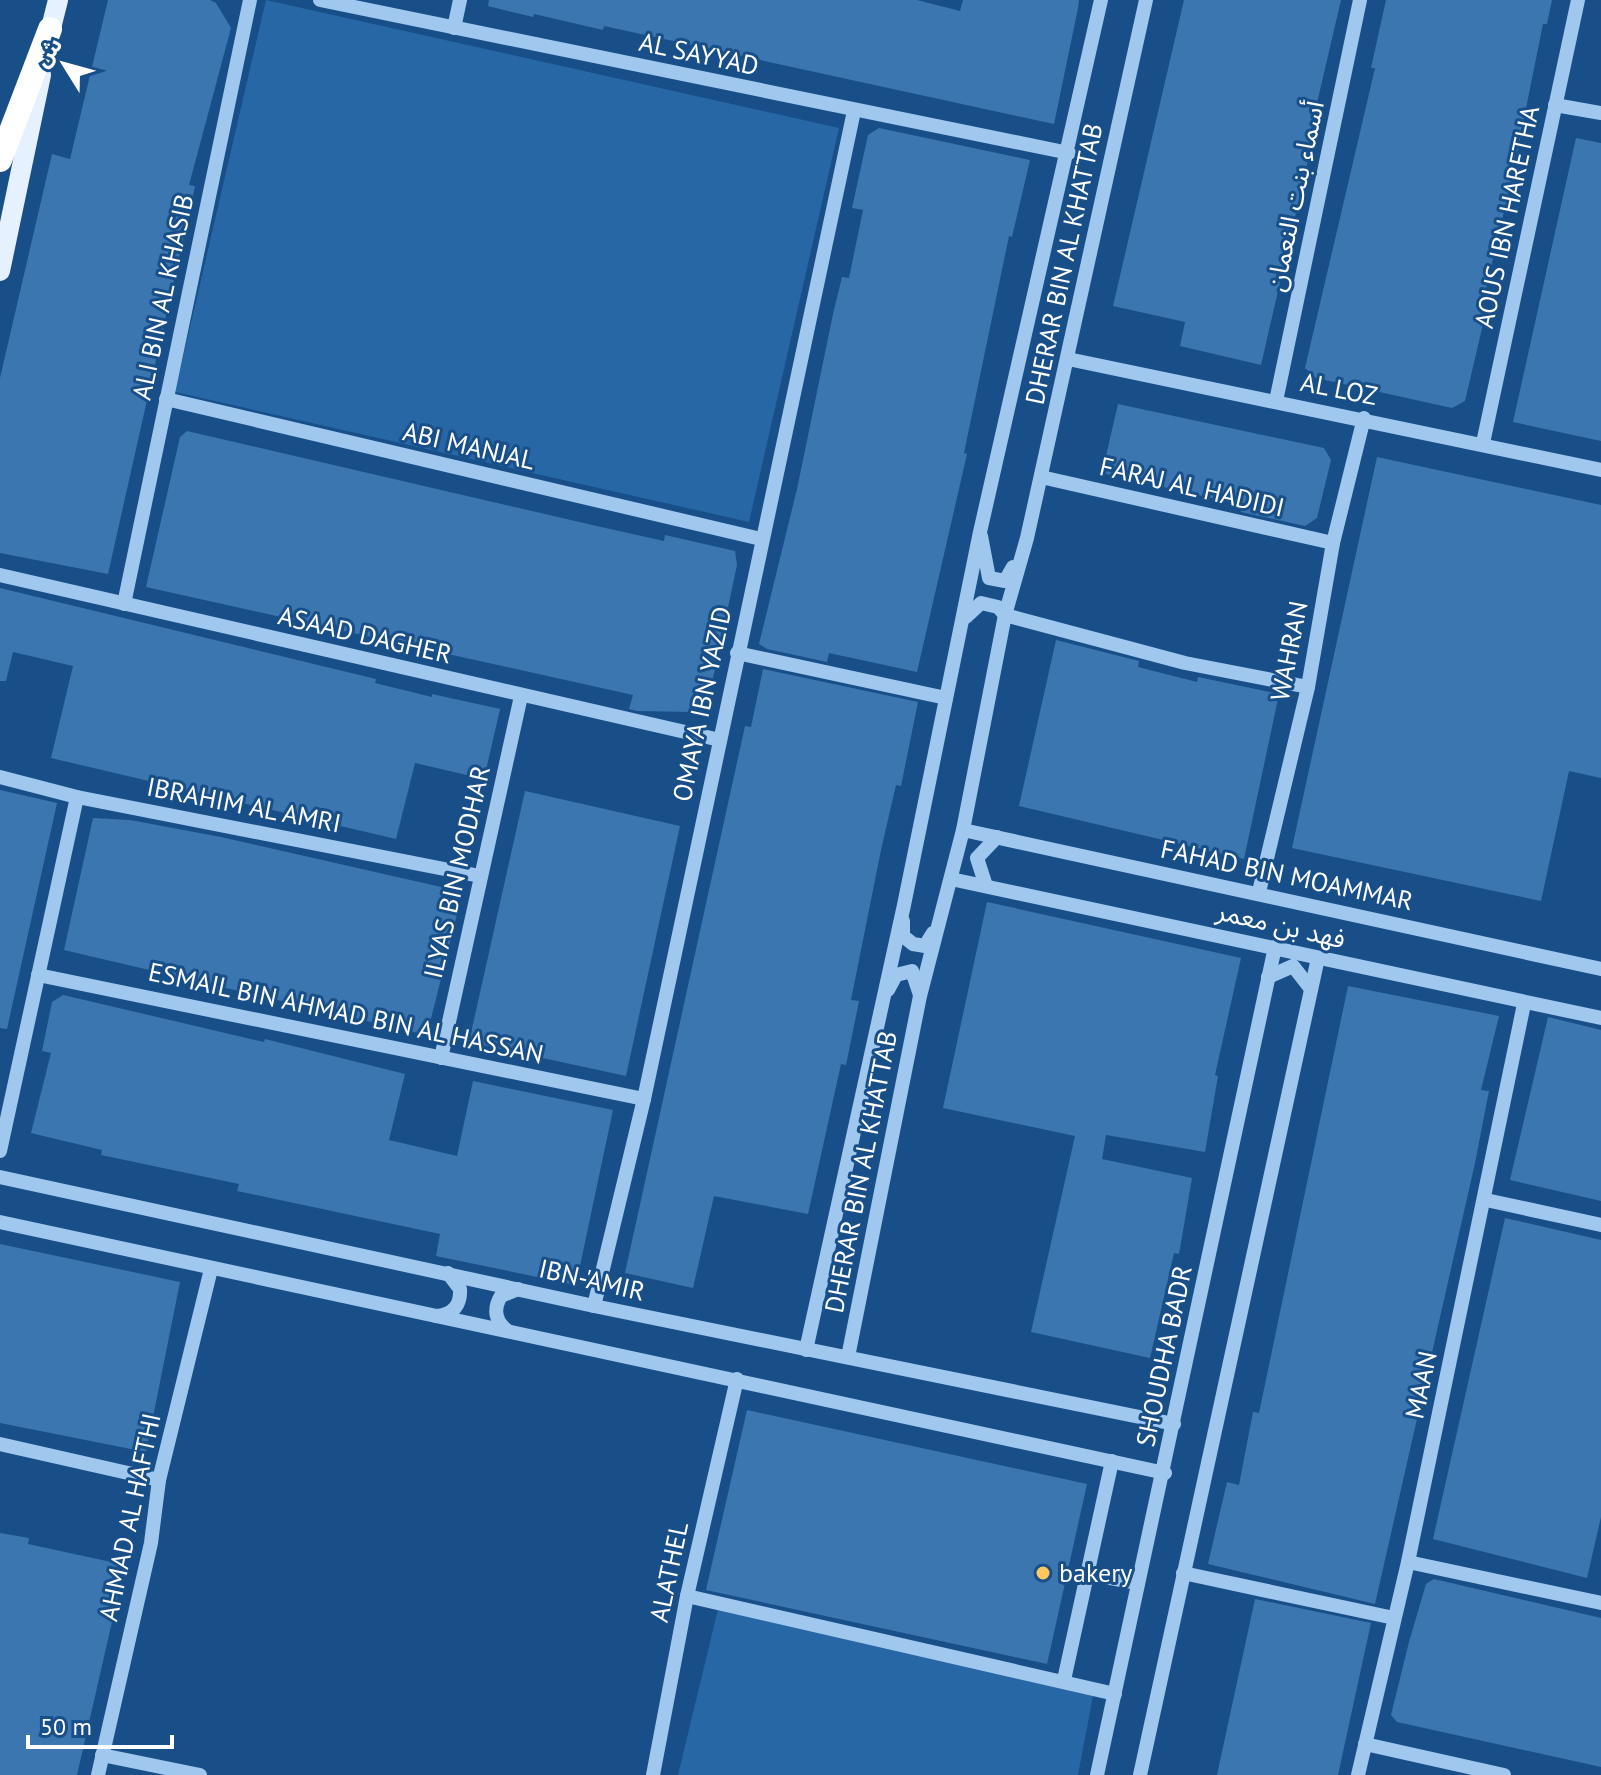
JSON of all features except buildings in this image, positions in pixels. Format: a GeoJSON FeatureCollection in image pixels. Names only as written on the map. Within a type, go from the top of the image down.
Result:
{"type":"FeatureCollection","features":[{"type":"Feature","properties":{"kind":"highway"},"geometry":{"type":"LineString","coordinates":[[0,160],[50,29]]}},
{"type":"Feature","properties":{"kind":"main road"},"geometry":{"type":"LineString","coordinates":[[0,271],[58,0]]}},
{"type":"Feature","properties":{"kind":"street","name":"AL SAYYAD"},"geometry":{"type":"LineString","coordinates":[[320,0],[1069,153]]}},
{"type":"Feature","properties":{"kind":"street"},"geometry":{"type":"LineString","coordinates":[[454,28],[460,0]]}},
{"type":"Feature","properties":{"kind":"street","name":"DHERAR BIN AL KHATTAB"},"geometry":{"type":"LineString","coordinates":[[806,1350],[904,905],[980,532],[1069,153],[1101,0]]}},
{"type":"Feature","properties":{"kind":"street","name":"DHERAR BIN AL KHATTAB"},"geometry":{"type":"LineString","coordinates":[[904,905],[903,936],[919,947],[925,946],[931,938],[951,879],[963,830],[1005,615],[1041,477],[1146,0]]}},
{"type":"Feature","properties":{"kind":"street","name":"أسماء بنت النعمان"},"geometry":{"type":"LineString","coordinates":[[1276,401],[1360,0]]}},
{"type":"Feature","properties":{"kind":"street","name":"AOUS IBN HARETHA"},"geometry":{"type":"LineString","coordinates":[[1483,443],[1578,0]]}},
{"type":"Feature","properties":{"kind":"street","name":"ALI BIN AL KHASIB"},"geometry":{"type":"LineString","coordinates":[[124,604],[246,1]]}},
{"type":"Feature","properties":{"kind":"street"},"geometry":{"type":"LineString","coordinates":[[1555,105],[1601,113]]}},
{"type":"Feature","properties":{"kind":"street","name":"OMAYA IBN YAZID"},"geometry":{"type":"LineString","coordinates":[[594,1306],[644,1099],[854,111]]}},
{"type":"Feature","properties":{"kind":"street","name":"AL LOZ"},"geometry":{"type":"LineString","coordinates":[[1068,359],[1364,418],[1601,470]]}},
{"type":"Feature","properties":{"kind":"street","name":"ABI MANJAL"},"geometry":{"type":"LineString","coordinates":[[166,399],[761,539]]}},
{"type":"Feature","properties":{"kind":"street","name":"WAHRAN"},"geometry":{"type":"LineString","coordinates":[[1259,892],[1308,687],[1333,543],[1364,418]]}},
{"type":"Feature","properties":{"kind":"street","name":"FARAJ AL HADIDI"},"geometry":{"type":"LineString","coordinates":[[1041,477],[1333,543]]}},
{"type":"Feature","properties":{"kind":"street","name":"DHERAR BIN AL KHATTAB"},"geometry":{"type":"LineString","coordinates":[[980,532],[989,578],[1005,581],[1027,538]]}},
{"type":"Feature","properties":{"kind":"street","name":"ASAAD DAGHER"},"geometry":{"type":"LineString","coordinates":[[0,575],[720,740]]}},
{"type":"Feature","properties":{"kind":"street"},"geometry":{"type":"LineString","coordinates":[[964,621],[981,603],[998,607],[1005,615],[1185,663],[1308,687]]}},
{"type":"Feature","properties":{"kind":"street"},"geometry":{"type":"LineString","coordinates":[[737,653],[946,698]]}},
{"type":"Feature","properties":{"kind":"street","name":"ILYAS BIN MODHAR"},"geometry":{"type":"LineString","coordinates":[[441,1058],[521,696]]}},
{"type":"Feature","properties":{"kind":"street","name":"IBRAHIM AL AMRI"},"geometry":{"type":"LineString","coordinates":[[0,777],[77,797],[480,876]]}},
{"type":"Feature","properties":{"kind":"street"},"geometry":{"type":"LineString","coordinates":[[0,1151],[77,797]]}},
{"type":"Feature","properties":{"kind":"street","name":"FAHAD BIN MOAMMAR"},"geometry":{"type":"LineString","coordinates":[[963,830],[1259,892],[1601,969]]}},
{"type":"Feature","properties":{"kind":"street"},"geometry":{"type":"LineString","coordinates":[[986,886],[977,858],[997,837]]}},
{"type":"Feature","properties":{"kind":"street","name":"فهد بن معمر"},"geometry":{"type":"LineString","coordinates":[[951,879],[1275,947],[1524,1004],[1601,1018]]}},
{"type":"Feature","properties":{"kind":"street","name":"DHERAR BIN AL KHATTAB"},"geometry":{"type":"LineString","coordinates":[[848,1357],[920,996],[941,907]]}},
{"type":"Feature","properties":{"kind":"street","name":"SHOUDHA BADR"},"geometry":{"type":"LineString","coordinates":[[1099,1771],[1275,947]]}},
{"type":"Feature","properties":{"kind":"street"},"geometry":{"type":"LineString","coordinates":[[1139,1775],[1318,958]]}},
{"type":"Feature","properties":{"kind":"street"},"geometry":{"type":"LineString","coordinates":[[1268,977],[1293,966],[1311,989]]}},
{"type":"Feature","properties":{"kind":"street","name":"DHERAR BIN AL KHATTAB"},"geometry":{"type":"LineString","coordinates":[[882,1002],[896,975],[912,971],[920,996]]}},
{"type":"Feature","properties":{"kind":"street","name":"ESMAIL BIN AHMAD BIN AL HASSAN"},"geometry":{"type":"LineString","coordinates":[[38,975],[644,1099]]}},
{"type":"Feature","properties":{"kind":"street","name":"MAAN"},"geometry":{"type":"LineString","coordinates":[[1358,1775],[1408,1562],[1486,1200],[1524,1004]]}},
{"type":"Feature","properties":{"kind":"street","name":"IBN-'AMIR"},"geometry":{"type":"LineString","coordinates":[[0,1177],[594,1306],[1174,1424]]}},
{"type":"Feature","properties":{"kind":"street"},"geometry":{"type":"LineString","coordinates":[[1486,1200],[1601,1225]]}},
{"type":"Feature","properties":{"kind":"street"},"geometry":{"type":"LineString","coordinates":[[0,1222],[1165,1473]]}},
{"type":"Feature","properties":{"kind":"street","name":"AHMAD AL HAFTHI"},"geometry":{"type":"LineString","coordinates":[[98,1775],[151,1543],[159,1480],[211,1269]]}},
{"type":"Feature","properties":{"kind":"street"},"geometry":{"type":"LineString","coordinates":[[432,1316],[445,1316],[459,1302],[458,1283],[442,1271]]}},
{"type":"Feature","properties":{"kind":"street"},"geometry":{"type":"LineString","coordinates":[[514,1333],[498,1322],[498,1302],[506,1292],[526,1290]]}},
{"type":"Feature","properties":{"kind":"street","name":"ALATHEL"},"geometry":{"type":"LineString","coordinates":[[653,1775],[687,1596],[737,1379]]}},
{"type":"Feature","properties":{"kind":"street"},"geometry":{"type":"LineString","coordinates":[[0,1444],[159,1480]]}},
{"type":"Feature","properties":{"kind":"street"},"geometry":{"type":"LineString","coordinates":[[1064,1680],[1112,1461]]}},
{"type":"Feature","properties":{"kind":"street"},"geometry":{"type":"LineString","coordinates":[[1408,1562],[1601,1602]]}},
{"type":"Feature","properties":{"kind":"street"},"geometry":{"type":"LineString","coordinates":[[1183,1573],[1394,1618]]}},
{"type":"Feature","properties":{"kind":"street"},"geometry":{"type":"LineString","coordinates":[[1088,1574],[1138,1583]]}},
{"type":"Feature","properties":{"kind":"street"},"geometry":{"type":"LineString","coordinates":[[687,1596],[1115,1694]]}},
{"type":"Feature","properties":{"kind":"street"},"geometry":{"type":"LineString","coordinates":[[1365,1744],[1504,1775]]}},
{"type":"Feature","properties":{"kind":"street"},"geometry":{"type":"LineString","coordinates":[[102,1755],[200,1775]]}},
{"type":"Feature","properties":{"kind":"shaded area"},"geometry":{"type":"Polygon","coordinates":[[[266,0],[839,128],[749,522],[175,392],[266,0]]]}},
{"type":"Feature","properties":{"kind":"shaded area"},"geometry":{"type":"Polygon","coordinates":[[[719,1605],[1093,1696],[1078,1775],[678,1775],[719,1605]]]}},
{"type":"Feature","properties":{"kind":"place","name":"bakery"},"geometry":{"type":"Point","coordinates":[1043,1573]}}]}
